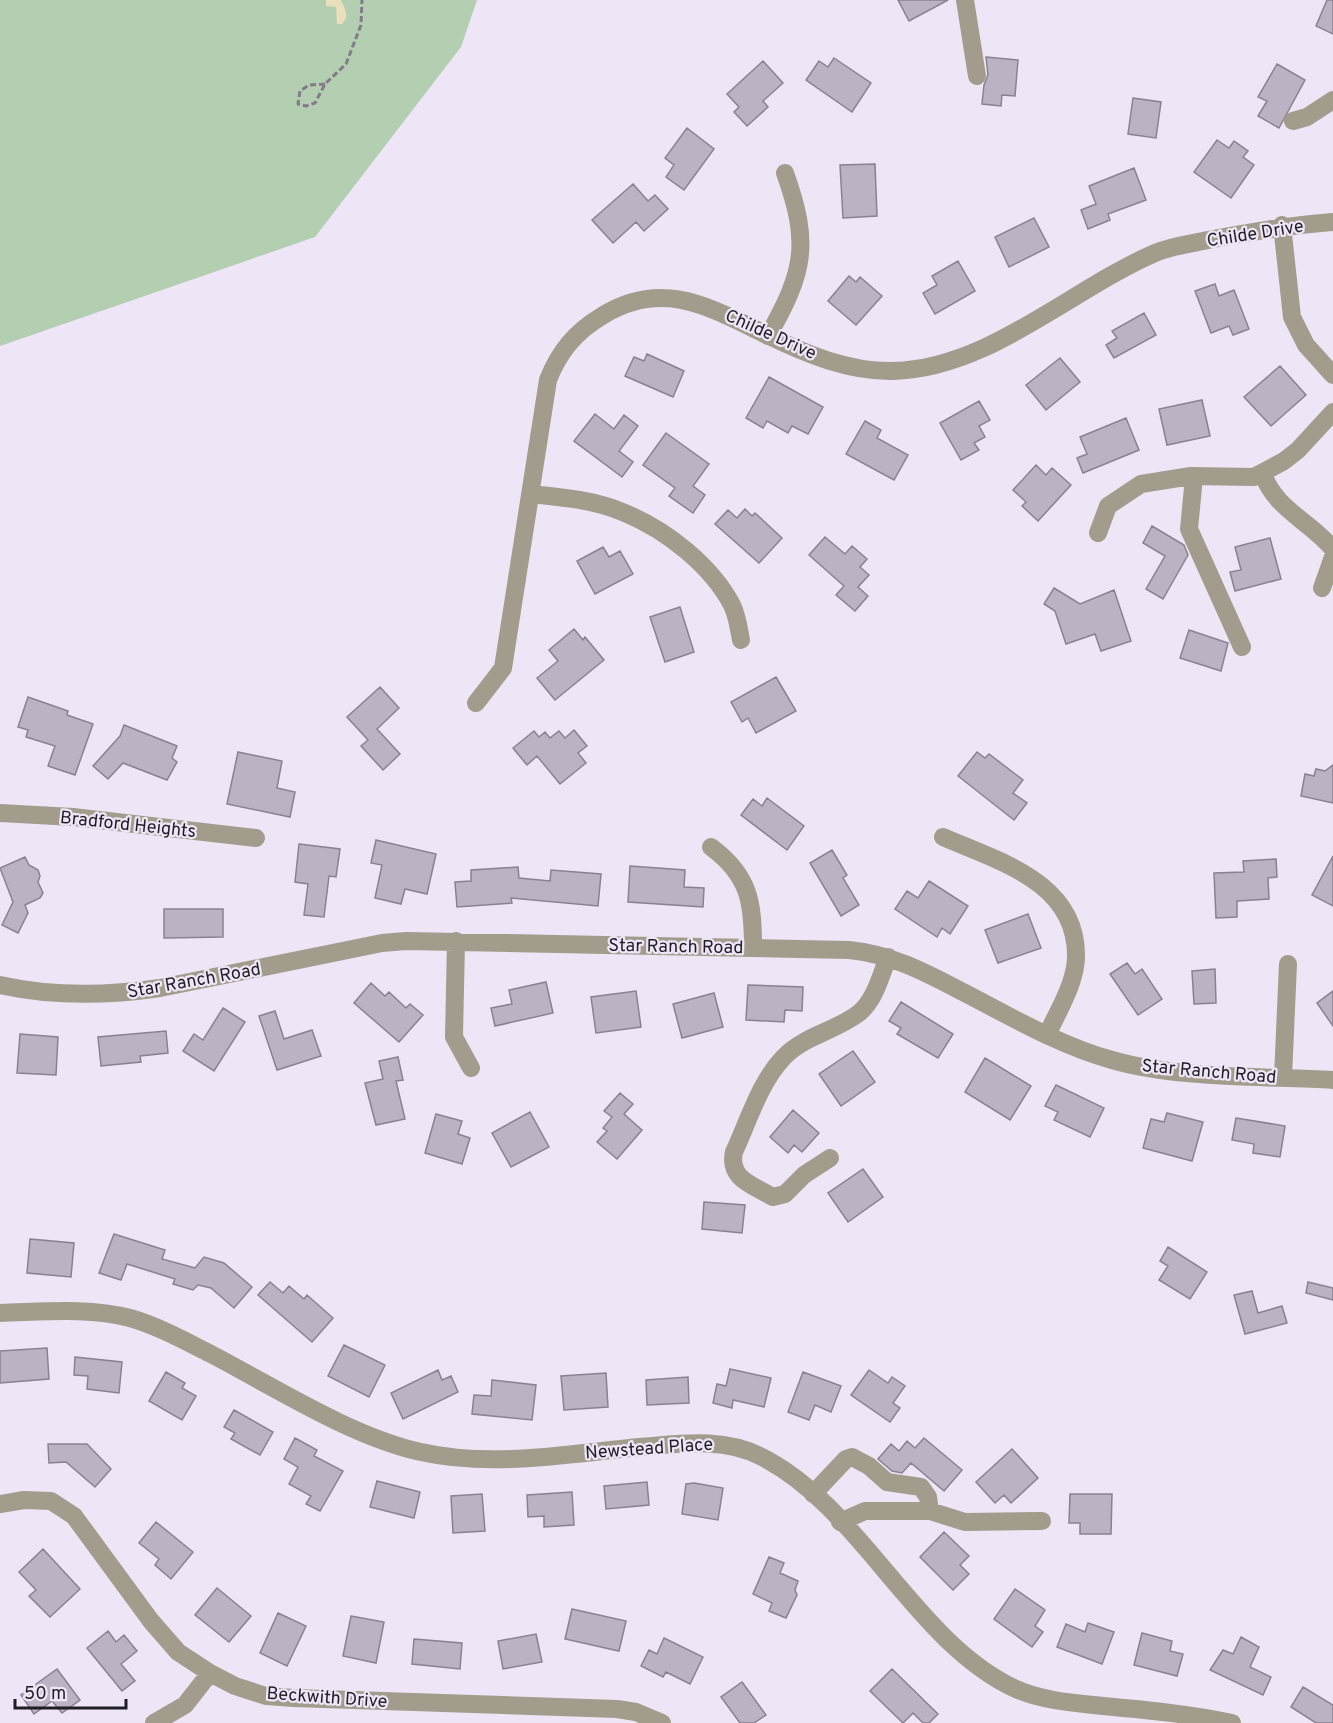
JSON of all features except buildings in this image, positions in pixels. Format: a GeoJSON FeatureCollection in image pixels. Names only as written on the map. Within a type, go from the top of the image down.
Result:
{"type":"FeatureCollection","features":[{"type":"Feature","properties":{"kind":"street"},"geometry":{"type":"LineString","coordinates":[[965,0],[977,76]]}},
{"type":"Feature","properties":{"kind":"street"},"geometry":{"type":"LineString","coordinates":[[1293,121],[1307,117],[1333,100]]}},
{"type":"Feature","properties":{"kind":"street"},"geometry":{"type":"LineString","coordinates":[[768,336],[785,307],[794,282],[801,245],[797,207],[785,172]]}},
{"type":"Feature","properties":{"kind":"street","name":"Childe Drive"},"geometry":{"type":"LineString","coordinates":[[476,703],[503,668],[548,380],[569,341],[595,320],[627,304],[665,298],[705,305],[768,336],[851,367],[894,371],[944,364],[988,345],[1157,252],[1282,225],[1333,222]]}},
{"type":"Feature","properties":{"kind":"street"},"geometry":{"type":"LineString","coordinates":[[1282,225],[1292,317],[1302,339],[1333,375]]}},
{"type":"Feature","properties":{"kind":"street"},"geometry":{"type":"LineString","coordinates":[[1098,534],[1108,506],[1122,495],[1151,482],[1194,477],[1239,479],[1263,474],[1298,450],[1333,412]]}},
{"type":"Feature","properties":{"kind":"street"},"geometry":{"type":"LineString","coordinates":[[1263,474],[1267,487],[1276,498],[1333,549]]}},
{"type":"Feature","properties":{"kind":"street"},"geometry":{"type":"LineString","coordinates":[[1194,477],[1189,529],[1242,647]]}},
{"type":"Feature","properties":{"kind":"street"},"geometry":{"type":"LineString","coordinates":[[530,494],[598,504],[624,513],[656,529],[692,556],[722,589],[733,606],[741,640]]}},
{"type":"Feature","properties":{"kind":"street"},"geometry":{"type":"LineString","coordinates":[[1322,588],[1333,557]]}},
{"type":"Feature","properties":{"kind":"street","name":"Bradford Heights"},"geometry":{"type":"LineString","coordinates":[[0,813],[73,817],[256,838]]}},
{"type":"Feature","properties":{"kind":"street"},"geometry":{"type":"LineString","coordinates":[[943,837],[1037,880],[1050,891],[1069,923],[1076,958],[1067,993],[1047,1035]]}},
{"type":"Feature","properties":{"kind":"street"},"geometry":{"type":"LineString","coordinates":[[711,847],[734,866],[746,888],[753,916],[753,948]]}},
{"type":"Feature","properties":{"kind":"street"},"geometry":{"type":"LineString","coordinates":[[456,940],[454,1037],[471,1068]]}},
{"type":"Feature","properties":{"kind":"street","name":"Star Ranch Road"},"geometry":{"type":"LineString","coordinates":[[0,985],[42,993],[125,993],[382,943],[456,940],[849,950],[888,957],[1047,1035],[1111,1060],[1150,1068],[1333,1080]]}},
{"type":"Feature","properties":{"kind":"street"},"geometry":{"type":"LineString","coordinates":[[830,1158],[804,1175],[785,1194],[773,1197],[736,1174],[731,1165],[734,1152],[777,1065],[796,1048],[859,1013],[868,1003],[888,957]]}},
{"type":"Feature","properties":{"kind":"street"},"geometry":{"type":"LineString","coordinates":[[1283,1077],[1288,964]]}},
{"type":"Feature","properties":{"kind":"street","name":"Newstead Place"},"geometry":{"type":"LineString","coordinates":[[0,1313],[92,1312],[129,1318],[199,1348],[371,1437],[420,1452],[461,1459],[497,1460],[691,1443],[724,1444],[757,1454],[792,1473],[949,1640],[983,1670],[1018,1690],[1060,1701],[1190,1715],[1232,1723]]}},
{"type":"Feature","properties":{"kind":"street"},"geometry":{"type":"LineString","coordinates":[[813,1494],[846,1459],[852,1457],[869,1466],[887,1482],[921,1487],[928,1497],[930,1511]]}},
{"type":"Feature","properties":{"kind":"street","name":"Beckwith Drive"},"geometry":{"type":"LineString","coordinates":[[0,1504],[24,1500],[51,1501],[74,1516],[157,1629],[178,1652],[210,1673],[266,1696],[616,1709],[636,1712],[662,1723]]}},
{"type":"Feature","properties":{"kind":"street"},"geometry":{"type":"LineString","coordinates":[[840,1522],[865,1512],[930,1511],[965,1522],[1042,1521]]}},
{"type":"Feature","properties":{"kind":"street"},"geometry":{"type":"LineString","coordinates":[[154,1723],[185,1705],[210,1673]]}},
{"type":"Feature","properties":{"kind":"path"},"geometry":{"type":"LineString","coordinates":[[325,84],[309,85],[300,91],[298,104],[306,106],[315,103],[325,84],[346,64],[361,25],[362,0]]}},
{"type":"Feature","properties":{"kind":"green space"},"geometry":{"type":"Polygon","coordinates":[[[0,0],[477,0],[461,47],[315,237],[0,346],[0,0]]]}},
{"type":"Feature","properties":{"kind":"sand"},"geometry":{"type":"Polygon","coordinates":[[[326,0],[341,0],[346,15],[342,24],[337,24],[336,7],[326,6],[326,0]]]}}]}
